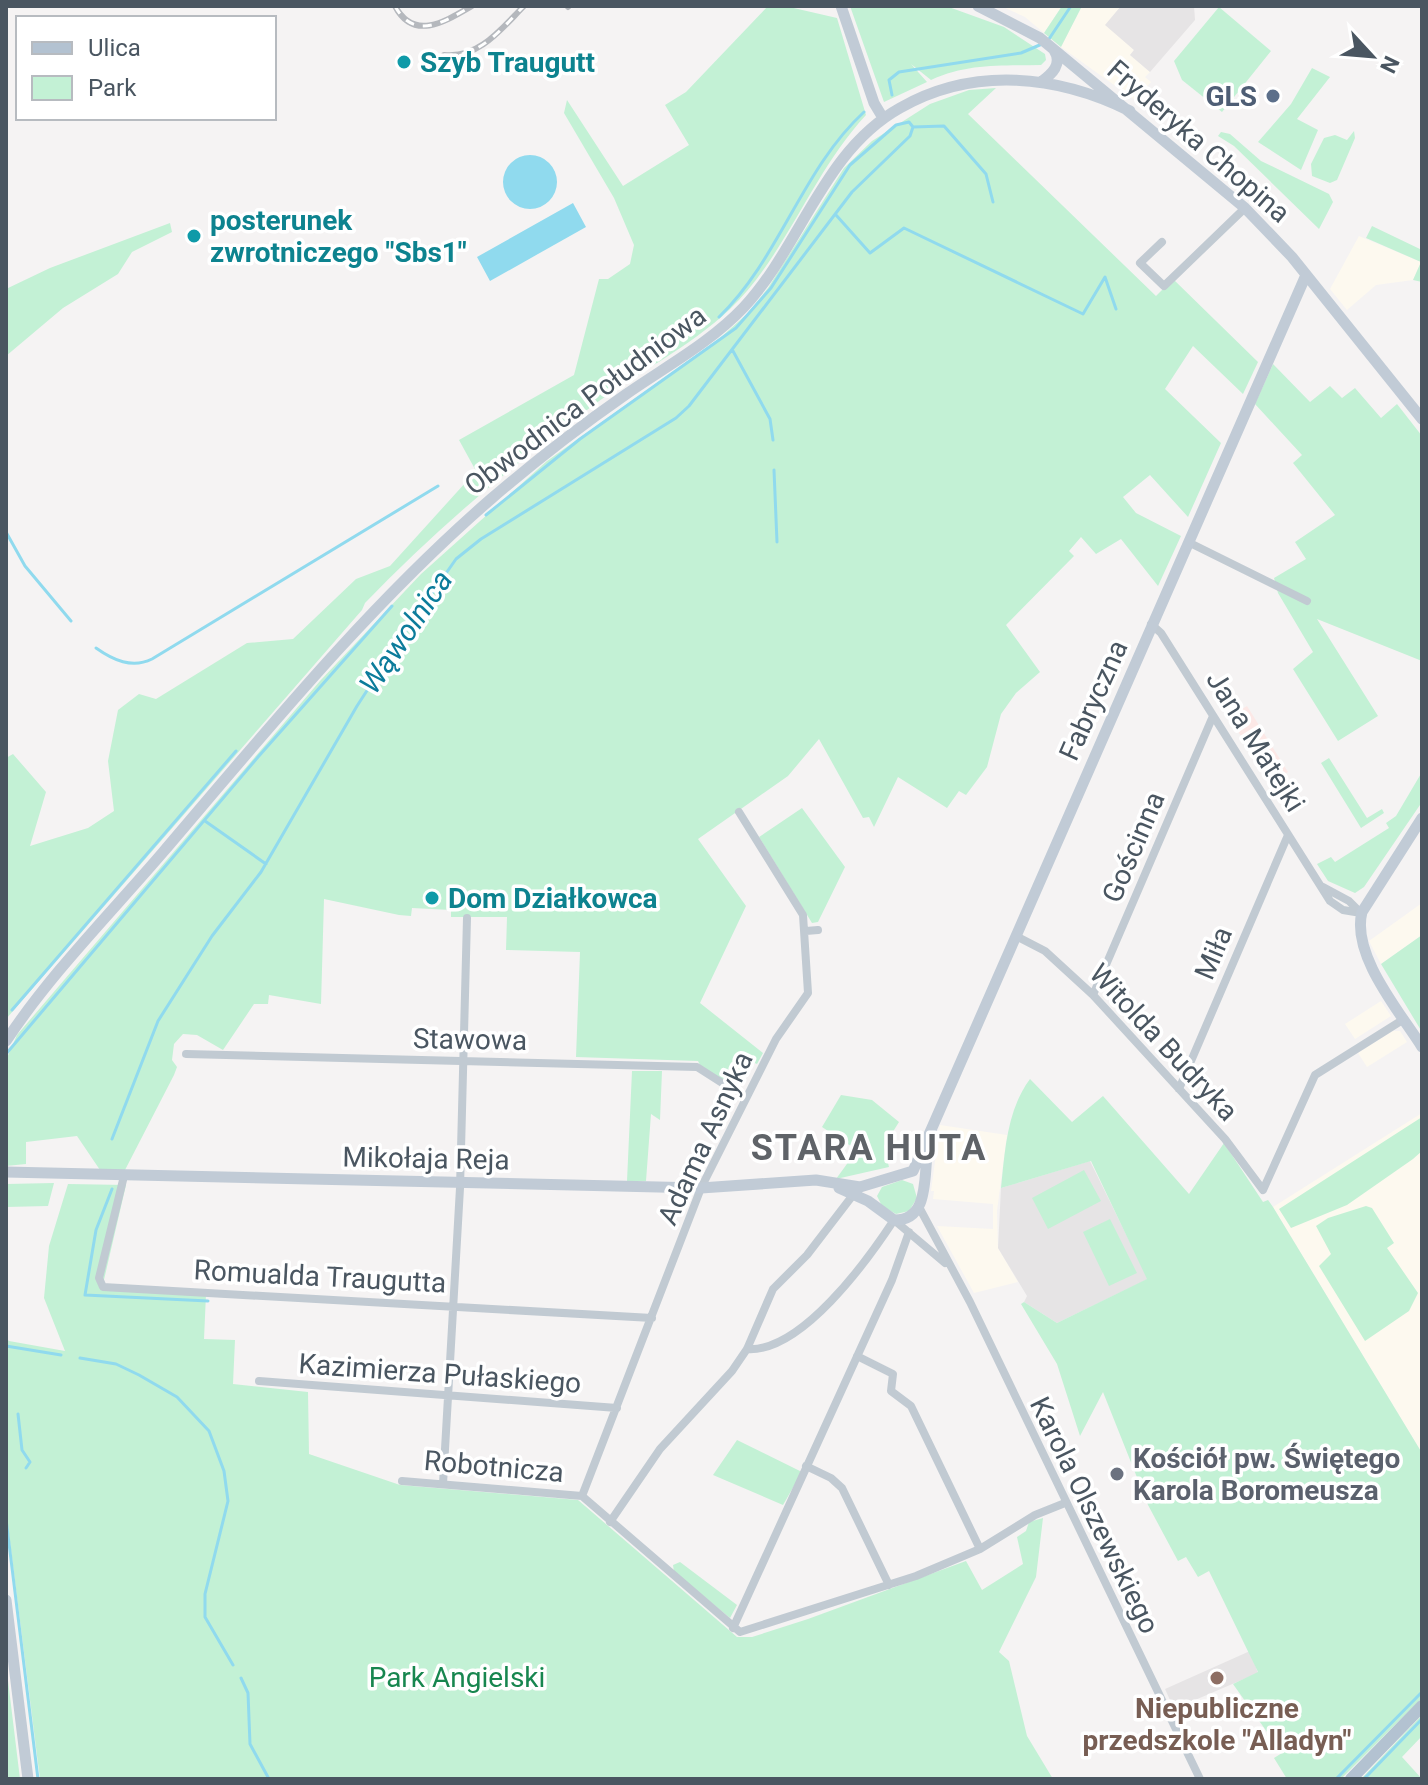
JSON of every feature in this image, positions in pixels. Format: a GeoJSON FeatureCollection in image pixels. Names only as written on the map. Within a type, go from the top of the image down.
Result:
{"type":"FeatureCollection","features":[{"type":"Feature","properties":{"kind":"main road"},"geometry":{"type":"LineString","coordinates":[[1351,1779],[1422,1706]]}},
{"type":"Feature","properties":{"kind":"street"},"geometry":{"type":"LineString","coordinates":[[841,6],[874,103],[883,118]]}},
{"type":"Feature","properties":{"kind":"street","name":"Fryderyka Chopina"},"geometry":{"type":"LineString","coordinates":[[978,6],[1045,42],[1245,208],[1306,275],[1422,419]]}},
{"type":"Feature","properties":{"kind":"street"},"geometry":{"type":"LineString","coordinates":[[1041,82],[1053,73],[1058,62],[1045,42]]}},
{"type":"Feature","properties":{"kind":"street","name":"Obwodnica Południowa"},"geometry":{"type":"LineString","coordinates":[[30,1008],[264,734],[421,562],[533,463],[587,421],[704,341],[744,307],[769,274],[832,173],[883,118],[923,97],[967,83],[1009,79],[1041,82],[1089,93],[1130,111]]}},
{"type":"Feature","properties":{"kind":"street"},"geometry":{"type":"LineString","coordinates":[[1162,242],[1140,263],[1164,286],[1245,208]]}},
{"type":"Feature","properties":{"kind":"street","name":"Fabryczna"},"geometry":{"type":"LineString","coordinates":[[901,1174],[916,1169],[927,1145],[1151,624],[1306,275]]}},
{"type":"Feature","properties":{"kind":"street"},"geometry":{"type":"LineString","coordinates":[[1188,542],[1307,601]]}},
{"type":"Feature","properties":{"kind":"street","name":"Jana Matejki"},"geometry":{"type":"LineString","coordinates":[[1151,624],[1319,884],[1349,901],[1361,913]]}},
{"type":"Feature","properties":{"kind":"street","name":"Gościnna"},"geometry":{"type":"LineString","coordinates":[[1093,995],[1213,716]]}},
{"type":"Feature","properties":{"kind":"street","name":"Adama Asnyka"},"geometry":{"type":"LineString","coordinates":[[582,1496],[701,1188],[744,1097],[776,1039],[806,998],[806,931],[803,915],[739,812]]}},
{"type":"Feature","properties":{"kind":"street"},"geometry":{"type":"LineString","coordinates":[[1422,818],[1361,913],[1359,927],[1363,950],[1422,1047]]}},
{"type":"Feature","properties":{"kind":"street","name":"Miła"},"geometry":{"type":"LineString","coordinates":[[1179,1089],[1288,835]]}},
{"type":"Feature","properties":{"kind":"street"},"geometry":{"type":"LineString","coordinates":[[443,1484],[460,1183],[467,918]]}},
{"type":"Feature","properties":{"kind":"street"},"geometry":{"type":"LineString","coordinates":[[806,931],[818,930]]}},
{"type":"Feature","properties":{"kind":"street","name":"Witolda Budryka"},"geometry":{"type":"LineString","coordinates":[[1016,936],[1052,956],[1093,995],[1225,1139],[1260,1189],[1266,1188],[1315,1075],[1404,1019]]}},
{"type":"Feature","properties":{"kind":"street"},"geometry":{"type":"LineString","coordinates":[[6,1032],[30,1008]]}},
{"type":"Feature","properties":{"kind":"street"},"geometry":{"type":"LineString","coordinates":[[6,1041],[30,1008]]}},
{"type":"Feature","properties":{"kind":"street","name":"Stawowa"},"geometry":{"type":"LineString","coordinates":[[186,1054],[697,1067],[744,1097]]}},
{"type":"Feature","properties":{"kind":"street","name":"Fabryczna"},"geometry":{"type":"LineString","coordinates":[[923,1192],[927,1145]]}},
{"type":"Feature","properties":{"kind":"street","name":"Mikołaja Reja"},"geometry":{"type":"LineString","coordinates":[[6,1172],[20,1175],[701,1188],[801,1180],[831,1183],[856,1191]]}},
{"type":"Feature","properties":{"kind":"street"},"geometry":{"type":"LineString","coordinates":[[610,1522],[660,1449],[732,1371],[747,1349],[773,1289],[807,1255],[856,1191],[901,1174],[915,1179],[923,1192],[919,1207],[911,1217],[894,1220],[856,1191]]}},
{"type":"Feature","properties":{"kind":"street","name":"Mikołaja Reja"},"geometry":{"type":"LineString","coordinates":[[6,1179],[20,1175]]}},
{"type":"Feature","properties":{"kind":"street","name":"Romualda Traugutta"},"geometry":{"type":"LineString","coordinates":[[124,1176],[99,1278],[103,1287],[652,1318]]}},
{"type":"Feature","properties":{"kind":"street"},"geometry":{"type":"LineString","coordinates":[[877,1210],[872,1195],[880,1182]]}},
{"type":"Feature","properties":{"kind":"street","name":"Karola Olszewskiego"},"geometry":{"type":"LineString","coordinates":[[919,1207],[1200,1779]]}},
{"type":"Feature","properties":{"kind":"street"},"geometry":{"type":"LineString","coordinates":[[747,1349],[782,1343],[859,1270],[894,1220]]}},
{"type":"Feature","properties":{"kind":"street","name":"Karola Olszewskiego"},"geometry":{"type":"LineString","coordinates":[[894,1220],[952,1269]]}},
{"type":"Feature","properties":{"kind":"street"},"geometry":{"type":"LineString","coordinates":[[733,1628],[857,1356],[909,1232]]}},
{"type":"Feature","properties":{"kind":"street"},"geometry":{"type":"LineString","coordinates":[[857,1356],[893,1374],[891,1391],[911,1406],[980,1549]]}},
{"type":"Feature","properties":{"kind":"street","name":"Kazimierza Pułaskiego"},"geometry":{"type":"LineString","coordinates":[[259,1381],[617,1408]]}},
{"type":"Feature","properties":{"kind":"street"},"geometry":{"type":"LineString","coordinates":[[806,1466],[831,1478],[842,1488],[889,1585]]}},
{"type":"Feature","properties":{"kind":"street","name":"Robotnicza"},"geometry":{"type":"LineString","coordinates":[[402,1481],[582,1496]]}},
{"type":"Feature","properties":{"kind":"street"},"geometry":{"type":"LineString","coordinates":[[582,1496],[733,1628],[749,1631],[889,1585],[980,1549],[1035,1515],[1065,1503]]}},
{"type":"Feature","properties":{"kind":"street"},"geometry":{"type":"LineString","coordinates":[[6,1600],[28,1779]]}},
{"type":"Feature","properties":{"kind":"shaded area"},"geometry":{"type":"Polygon","coordinates":[[[1001,6],[1062,6],[1044,33],[1025,17],[1001,6]]]}},
{"type":"Feature","properties":{"kind":"shaded area"},"geometry":{"type":"Polygon","coordinates":[[[1082,6],[1121,6],[1106,25],[1134,50],[1130,55],[1150,72],[1145,77],[1151,82],[1135,100],[1061,47],[1082,6]]]}},
{"type":"Feature","properties":{"kind":"shaded area"},"geometry":{"type":"Polygon","coordinates":[[[1121,6],[1194,6],[1195,20],[1150,72],[1130,55],[1134,50],[1105,25],[1121,6]]]}},
{"type":"Feature","properties":{"kind":"shaded area"},"geometry":{"type":"Polygon","coordinates":[[[1359,236],[1421,262],[1413,280],[1376,285],[1347,310],[1330,289],[1359,236]]]}},
{"type":"Feature","properties":{"kind":"shaded area"},"geometry":{"type":"Polygon","coordinates":[[[1247,706],[1288,772],[1272,781],[1228,717],[1247,706]]]}},
{"type":"Feature","properties":{"kind":"shaded area"},"geometry":{"type":"Polygon","coordinates":[[[1422,903],[1422,935],[1381,964],[1369,941],[1422,903]]]}},
{"type":"Feature","properties":{"kind":"shaded area"},"geometry":{"type":"Polygon","coordinates":[[[1381,1001],[1391,1016],[1355,1039],[1345,1024],[1381,1001]]]}},
{"type":"Feature","properties":{"kind":"shaded area"},"geometry":{"type":"Polygon","coordinates":[[[1393,1031],[1400,1031],[1407,1042],[1367,1067],[1358,1053],[1393,1031]]]}},
{"type":"Feature","properties":{"kind":"shaded area"},"geometry":{"type":"Polygon","coordinates":[[[1422,1113],[1422,1453],[1273,1207],[1422,1113]]]}},
{"type":"Feature","properties":{"kind":"shaded area"},"geometry":{"type":"Polygon","coordinates":[[[940,1125],[1007,1135],[997,1211],[998,1248],[1018,1282],[974,1293],[937,1226],[993,1229],[993,1204],[933,1199],[934,1191],[931,1191],[940,1125]]]}},
{"type":"Feature","properties":{"kind":"shaded area"},"geometry":{"type":"Polygon","coordinates":[[[1090,1161],[1148,1279],[1057,1323],[1024,1302],[1027,1296],[998,1248],[1001,1188],[1090,1161]]]}},
{"type":"Feature","properties":{"kind":"shaded area","name":"Niepubliczne przedszkole \"Alladyn\""},"geometry":{"type":"Polygon","coordinates":[[[1250,1651],[1258,1673],[1174,1709],[1165,1689],[1250,1651]]]}},
{"type":"Feature","properties":{"kind":"green space"},"geometry":{"type":"Polygon","coordinates":[[[768,6],[785,6],[837,18],[866,115],[830,162],[767,265],[714,323],[608,395],[532,452],[391,576],[6,1019],[6,758],[13,754],[46,792],[30,846],[88,828],[114,811],[108,761],[118,710],[139,694],[156,699],[247,643],[293,639],[356,579],[390,566],[476,471],[459,440],[574,375],[599,279],[608,279],[630,264],[634,245],[614,198],[564,113],[567,100],[623,186],[689,145],[665,105],[686,92],[768,6]]]}},
{"type":"Feature","properties":{"kind":"green space"},"geometry":{"type":"Polygon","coordinates":[[[850,6],[946,6],[1004,27],[1045,54],[1046,60],[1041,65],[972,68],[931,80],[911,64],[927,82],[884,102],[850,6]]]}},
{"type":"Feature","properties":{"kind":"green space"},"geometry":{"type":"Polygon","coordinates":[[[1062,6],[1082,6],[1061,47],[1044,33],[1062,6]]]}},
{"type":"Feature","properties":{"kind":"green space"},"geometry":{"type":"Polygon","coordinates":[[[1219,7],[1271,51],[1222,112],[1182,80],[1174,61],[1219,7]]]}},
{"type":"Feature","properties":{"kind":"green space"},"geometry":{"type":"Polygon","coordinates":[[[1312,68],[1330,77],[1297,119],[1318,130],[1301,170],[1258,142],[1291,104],[1312,68]]]}},
{"type":"Feature","properties":{"kind":"green space"},"geometry":{"type":"Polygon","coordinates":[[[996,88],[968,114],[1156,296],[1173,279],[1258,362],[1243,394],[1193,346],[1165,389],[1221,443],[1188,517],[1150,475],[1123,497],[1136,513],[1181,536],[1158,586],[1121,539],[1096,554],[1081,537],[1069,551],[1074,556],[1006,625],[1040,672],[1016,693],[1001,714],[987,767],[966,795],[959,791],[947,808],[898,777],[874,827],[869,817],[863,818],[819,739],[788,776],[698,839],[746,906],[700,1003],[763,1053],[757,1064],[750,1061],[735,1089],[701,1067],[698,1061],[576,1057],[580,952],[506,950],[507,917],[451,917],[451,910],[412,908],[411,916],[399,915],[324,899],[321,1004],[269,995],[268,1004],[254,1004],[223,1050],[197,1035],[183,1034],[174,1044],[172,1060],[177,1067],[174,1075],[125,1170],[100,1170],[77,1136],[26,1142],[26,1164],[6,1166],[6,1060],[17,1035],[320,681],[421,574],[547,461],[720,338],[748,313],[768,288],[844,168],[872,141],[930,104],[969,90],[996,88]]]}},
{"type":"Feature","properties":{"kind":"green space"},"geometry":{"type":"Polygon","coordinates":[[[1354,131],[1355,138],[1337,180],[1330,183],[1312,176],[1311,164],[1324,138],[1335,135],[1347,140],[1354,131]]]}},
{"type":"Feature","properties":{"kind":"green space"},"geometry":{"type":"Polygon","coordinates":[[[1221,132],[1230,134],[1261,161],[1329,194],[1333,202],[1319,229],[1234,146],[1218,136],[1221,132]]]}},
{"type":"Feature","properties":{"kind":"green space"},"geometry":{"type":"Polygon","coordinates":[[[170,223],[172,232],[132,252],[118,274],[63,308],[6,356],[6,289],[50,268],[170,223]]]}},
{"type":"Feature","properties":{"kind":"green space"},"geometry":{"type":"Polygon","coordinates":[[[1372,226],[1422,250],[1422,282],[1413,280],[1421,262],[1366,238],[1372,226]]]}},
{"type":"Feature","properties":{"kind":"green space"},"geometry":{"type":"Polygon","coordinates":[[[1273,364],[1310,402],[1330,386],[1342,398],[1355,388],[1381,418],[1397,404],[1422,436],[1422,661],[1317,619],[1378,716],[1338,741],[1293,669],[1313,652],[1278,593],[1274,578],[1306,559],[1295,542],[1335,515],[1293,463],[1302,455],[1255,404],[1273,364]]]}},
{"type":"Feature","properties":{"kind":"green space"},"geometry":{"type":"Polygon","coordinates":[[[1329,758],[1367,818],[1382,809],[1384,813],[1361,828],[1321,763],[1329,758]]]}},
{"type":"Feature","properties":{"kind":"green space"},"geometry":{"type":"Polygon","coordinates":[[[1422,772],[1422,802],[1364,887],[1355,893],[1328,881],[1317,864],[1331,857],[1335,862],[1389,828],[1386,823],[1396,816],[1422,772]]]}},
{"type":"Feature","properties":{"kind":"green space"},"geometry":{"type":"Polygon","coordinates":[[[802,808],[845,867],[818,922],[812,923],[759,837],[802,808]]]}},
{"type":"Feature","properties":{"kind":"green space"},"geometry":{"type":"Polygon","coordinates":[[[1422,935],[1422,1032],[1381,964],[1422,935]]]}},
{"type":"Feature","properties":{"kind":"green space"},"geometry":{"type":"Polygon","coordinates":[[[632,1071],[662,1071],[660,1120],[651,1114],[646,1181],[627,1181],[632,1071]]]}},
{"type":"Feature","properties":{"kind":"green space"},"geometry":{"type":"Polygon","coordinates":[[[1030,1079],[1072,1122],[1103,1096],[1189,1194],[1224,1143],[1263,1202],[1268,1200],[1273,1207],[1422,1453],[1422,1698],[1341,1779],[1287,1779],[1274,1758],[1282,1753],[1233,1684],[1258,1672],[1209,1571],[1198,1577],[1186,1557],[1178,1561],[1148,1505],[1103,1392],[1080,1436],[1057,1364],[1021,1304],[1024,1302],[1057,1323],[1147,1279],[1091,1161],[1001,1188],[1012,1117],[1030,1079]]]}},
{"type":"Feature","properties":{"kind":"green space"},"geometry":{"type":"Polygon","coordinates":[[[841,1095],[872,1100],[899,1122],[884,1146],[889,1167],[836,1179],[852,1157],[851,1146],[822,1127],[841,1095]]]}},
{"type":"Feature","properties":{"kind":"green space"},"geometry":{"type":"Polygon","coordinates":[[[1422,1117],[1422,1151],[1413,1159],[1347,1205],[1291,1228],[1279,1209],[1422,1117]]]}},
{"type":"Feature","properties":{"kind":"green space"},"geometry":{"type":"Polygon","coordinates":[[[1084,1170],[1101,1201],[1048,1229],[1032,1198],[1084,1170]]]}},
{"type":"Feature","properties":{"kind":"green space"},"geometry":{"type":"Polygon","coordinates":[[[902,1180],[913,1184],[917,1198],[909,1211],[896,1214],[882,1206],[877,1196],[882,1187],[902,1180]]]}},
{"type":"Feature","properties":{"kind":"green space"},"geometry":{"type":"Polygon","coordinates":[[[54,1183],[48,1206],[6,1207],[6,1184],[54,1183]]]}},
{"type":"Feature","properties":{"kind":"green space","name":"Park Angielski"},"geometry":{"type":"Polygon","coordinates":[[[68,1184],[126,1185],[103,1284],[206,1294],[204,1339],[235,1340],[233,1384],[308,1392],[309,1454],[400,1485],[578,1500],[737,1637],[752,1637],[808,1619],[966,1561],[982,1590],[1023,1564],[1017,1537],[1026,1531],[1029,1522],[1043,1518],[1036,1577],[999,1652],[1009,1661],[1027,1736],[1053,1779],[40,1779],[6,1510],[6,1338],[65,1351],[44,1298],[49,1246],[68,1184]]]}},
{"type":"Feature","properties":{"kind":"green space"},"geometry":{"type":"Polygon","coordinates":[[[1366,1206],[1372,1208],[1394,1243],[1387,1248],[1418,1293],[1409,1311],[1365,1341],[1319,1266],[1331,1254],[1316,1226],[1328,1218],[1366,1206]]]}},
{"type":"Feature","properties":{"kind":"green space"},"geometry":{"type":"Polygon","coordinates":[[[1110,1219],[1137,1273],[1109,1286],[1083,1232],[1110,1219]]]}},
{"type":"Feature","properties":{"kind":"green space"},"geometry":{"type":"Polygon","coordinates":[[[737,1440],[802,1472],[783,1505],[713,1475],[737,1440]]]}},
{"type":"Feature","properties":{"kind":"green space"},"geometry":{"type":"Polygon","coordinates":[[[680,1562],[737,1605],[730,1618],[674,1572],[673,1565],[680,1562]]]}},
{"type":"Feature","properties":{"kind":"green space"},"geometry":{"type":"Polygon","coordinates":[[[6,1664],[20,1779],[6,1779],[6,1664]]]}},
{"type":"Feature","properties":{"kind":"green space"},"geometry":{"type":"Polygon","coordinates":[[[1422,1715],[1422,1736],[1402,1757],[1422,1779],[1361,1779],[1422,1715]]]}},
{"type":"Feature","properties":{"kind":"water"},"geometry":{"type":"Polygon","coordinates":[[[530,155],[549,163],[557,182],[549,201],[530,209],[511,201],[503,182],[511,163],[530,155]]]}},
{"type":"Feature","properties":{"kind":"water"},"geometry":{"type":"Polygon","coordinates":[[[573,203],[586,227],[490,281],[477,257],[573,203]]]}},
{"type":"Feature","properties":{"kind":"waterway","name":"Wąwolnica"},"geometry":{"type":"LineString","coordinates":[[1049,39],[1071,6]]}},
{"type":"Feature","properties":{"kind":"waterway","name":"Wąwolnica"},"geometry":{"type":"LineString","coordinates":[[892,95],[889,80],[899,72],[1021,53],[1042,44]]}},
{"type":"Feature","properties":{"kind":"waterway"},"geometry":{"type":"LineString","coordinates":[[719,317],[759,268],[824,160],[864,112]]}},
{"type":"Feature","properties":{"kind":"waterway","name":"Wąwolnica"},"geometry":{"type":"LineString","coordinates":[[112,1139],[158,1021],[212,936],[261,872],[357,706],[456,559],[481,539],[676,418],[689,406],[852,192],[910,136],[913,127],[909,122],[896,125],[850,165],[771,288],[736,328],[580,439],[486,515]]}},
{"type":"Feature","properties":{"kind":"waterway"},"geometry":{"type":"LineString","coordinates":[[913,127],[944,126],[986,174],[993,202]]}},
{"type":"Feature","properties":{"kind":"waterway"},"geometry":{"type":"LineString","coordinates":[[836,215],[870,253],[904,228],[1083,314],[1105,277],[1116,309]]}},
{"type":"Feature","properties":{"kind":"waterway"},"geometry":{"type":"LineString","coordinates":[[733,351],[770,419],[773,440]]}},
{"type":"Feature","properties":{"kind":"waterway"},"geometry":{"type":"LineString","coordinates":[[774,470],[777,542]]}},
{"type":"Feature","properties":{"kind":"waterway"},"geometry":{"type":"LineString","coordinates":[[96,648],[123,662],[137,663],[152,659],[438,486]]}},
{"type":"Feature","properties":{"kind":"waterway"},"geometry":{"type":"LineString","coordinates":[[6,532],[25,566],[71,621]]}},
{"type":"Feature","properties":{"kind":"waterway"},"geometry":{"type":"LineString","coordinates":[[6,1054],[258,757],[392,606]]}},
{"type":"Feature","properties":{"kind":"waterway"},"geometry":{"type":"LineString","coordinates":[[12,1010],[236,751]]}},
{"type":"Feature","properties":{"kind":"waterway"},"geometry":{"type":"LineString","coordinates":[[205,821],[266,864]]}},
{"type":"Feature","properties":{"kind":"waterway"},"geometry":{"type":"LineString","coordinates":[[112,1189],[96,1230],[85,1295],[208,1301]]}},
{"type":"Feature","properties":{"kind":"waterway"},"geometry":{"type":"LineString","coordinates":[[6,1346],[61,1355]]}},
{"type":"Feature","properties":{"kind":"waterway"},"geometry":{"type":"LineString","coordinates":[[80,1358],[116,1364],[139,1375],[177,1397],[209,1431],[224,1471],[228,1501],[205,1594],[205,1617],[233,1665]]}},
{"type":"Feature","properties":{"kind":"waterway"},"geometry":{"type":"LineString","coordinates":[[18,1414],[22,1450],[30,1462],[26,1468]]}},
{"type":"Feature","properties":{"kind":"waterway"},"geometry":{"type":"LineString","coordinates":[[6,1519],[38,1779]]}},
{"type":"Feature","properties":{"kind":"waterway"},"geometry":{"type":"LineString","coordinates":[[241,1678],[248,1693],[250,1744],[269,1779]]}},
{"type":"Feature","properties":{"kind":"waterway"},"geometry":{"type":"LineString","coordinates":[[1336,1779],[1422,1692]]}},
{"type":"Feature","properties":{"kind":"waterway"},"geometry":{"type":"LineString","coordinates":[[1364,1779],[1422,1719]]}},
{"type":"Feature","properties":{"kind":"railway"},"geometry":{"type":"LineString","coordinates":[[395,6],[403,17],[421,26],[441,22],[472,6]]}},
{"type":"Feature","properties":{"kind":"railway"},"geometry":{"type":"LineString","coordinates":[[444,55],[457,55],[479,47],[524,6]]}},
{"type":"Feature","properties":{"kind":"place","name":"Szyb Traugutt"},"geometry":{"type":"Point","coordinates":[404,62]}},
{"type":"Feature","properties":{"kind":"place","name":"GLS"},"geometry":{"type":"Point","coordinates":[1273,96]}},
{"type":"Feature","properties":{"kind":"place","name":"posterunek zwrotniczego \"Sbs1\""},"geometry":{"type":"Point","coordinates":[194,236]}},
{"type":"Feature","properties":{"kind":"place","name":"Dom Działkowca"},"geometry":{"type":"Point","coordinates":[432,898]}},
{"type":"Feature","properties":{"kind":"place","name":"Kościół pw. Świętego Karola Boromeusza"},"geometry":{"type":"Point","coordinates":[1117,1474]}},
{"type":"Feature","properties":{"kind":"place","name":"Niepubliczne przedszkole \"Alladyn\""},"geometry":{"type":"Point","coordinates":[1217,1678]}},
{"type":"Feature","properties":{"kind":"district","name":"STARA HUTA"},"geometry":{"type":"Point","coordinates":[869,1147]}}]}
